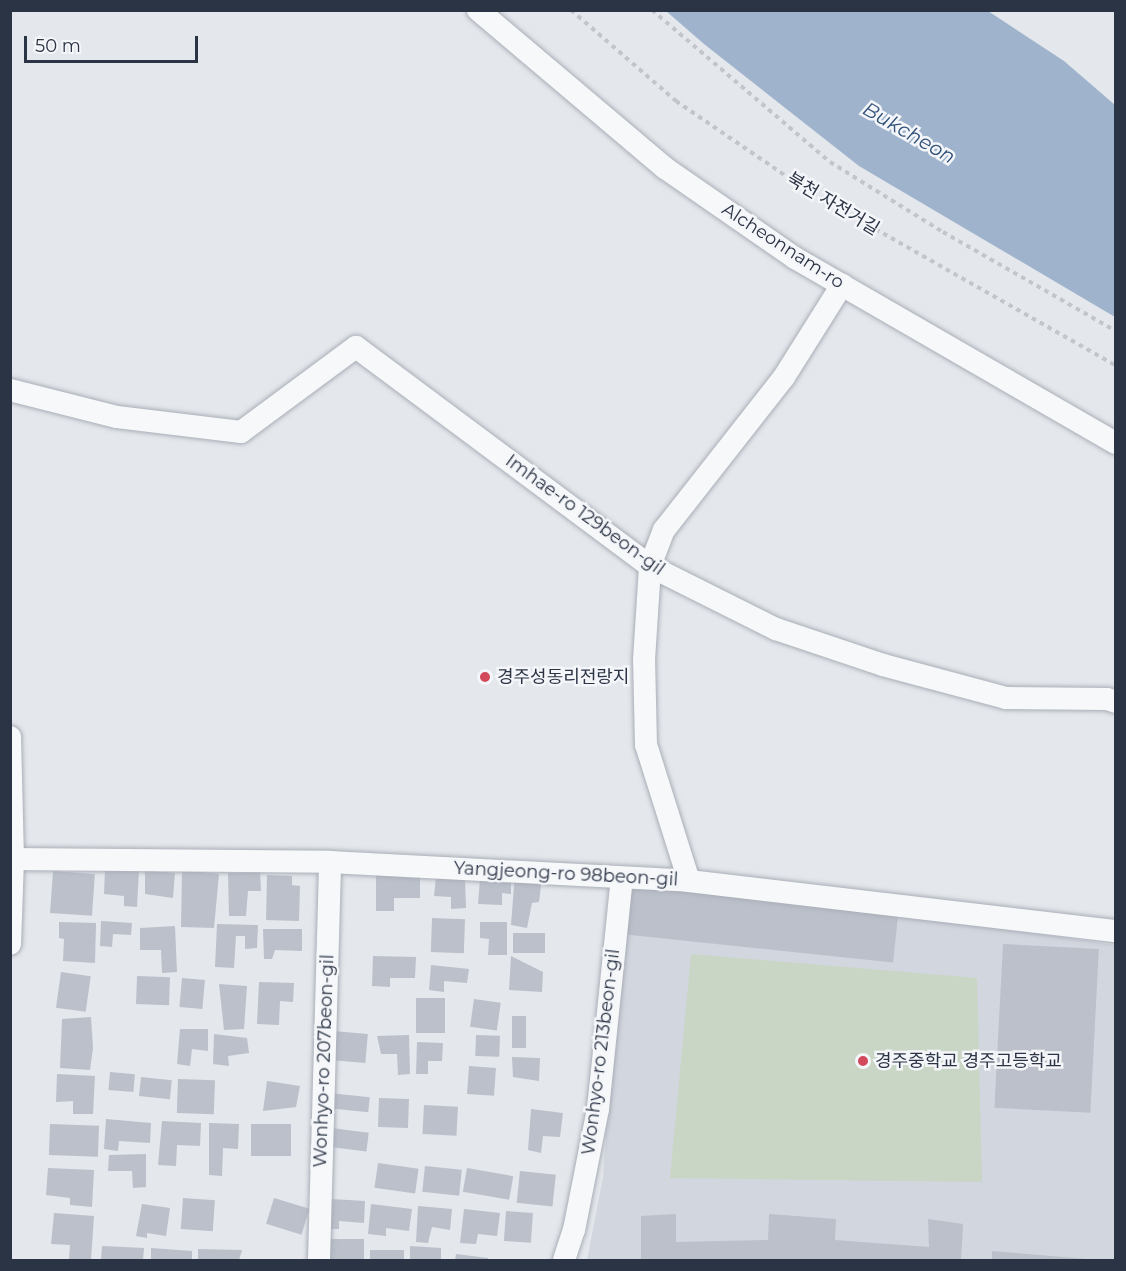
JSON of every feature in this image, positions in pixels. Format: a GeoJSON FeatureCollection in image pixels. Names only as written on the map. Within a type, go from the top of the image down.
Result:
{"type":"FeatureCollection","features":[{"type":"Feature","properties":{"kind":"street","name":"Alcheonnam-ro"},"geometry":{"type":"LineString","coordinates":[[478,10],[665,168],[795,258],[1116,443]]}},
{"type":"Feature","properties":{"kind":"street"},"geometry":{"type":"LineString","coordinates":[[689,881],[646,745],[644,660],[651,566],[664,530],[784,377],[842,285]]}},
{"type":"Feature","properties":{"kind":"street","name":"Imhae-ro 129beon-gil"},"geometry":{"type":"LineString","coordinates":[[10,390],[117,417],[241,432],[356,347],[651,566],[776,629],[883,665],[1006,698],[1107,699],[1116,702]]}},
{"type":"Feature","properties":{"kind":"street"},"geometry":{"type":"LineString","coordinates":[[10,737],[12,859],[10,944]]}},
{"type":"Feature","properties":{"kind":"street","name":"Yangjeong-ro 98beon-gil"},"geometry":{"type":"LineString","coordinates":[[12,859],[330,862],[689,881],[1116,931]]}},
{"type":"Feature","properties":{"kind":"street","name":"Wonhyo-ro 207beon-gil"},"geometry":{"type":"LineString","coordinates":[[319,1260],[330,862]]}},
{"type":"Feature","properties":{"kind":"street","name":"Wonhyo-ro 213beon-gil"},"geometry":{"type":"LineString","coordinates":[[564,1260],[574,1230],[598,1109],[622,878]]}},
{"type":"Feature","properties":{"kind":"path","name":"북천 자전거길"},"geometry":{"type":"LineString","coordinates":[[571,10],[676,101],[805,189],[1116,366]]}},
{"type":"Feature","properties":{"kind":"path"},"geometry":{"type":"LineString","coordinates":[[652,10],[831,162],[943,232],[1116,331]]}},
{"type":"Feature","properties":{"kind":"shaded area","name":"경주중학교 경주고등학교"},"geometry":{"type":"Polygon","coordinates":[[[622,878],[709,885],[1115,945],[1115,1260],[587,1260],[603,1177],[622,878]]]}},
{"type":"Feature","properties":{"kind":"green space"},"geometry":{"type":"Polygon","coordinates":[[[691,954],[977,978],[982,1182],[670,1178],[691,954]]]}},
{"type":"Feature","properties":{"kind":"water","name":"Bukcheon"},"geometry":{"type":"Polygon","coordinates":[[[666,11],[988,11],[1064,61],[1115,105],[1115,317],[859,166],[704,44],[666,11]]]}},
{"type":"Feature","properties":{"kind":"building"},"geometry":{"type":"Polygon","coordinates":[[[105,869],[139,870],[137,907],[124,906],[124,896],[104,894],[105,869]]]}},
{"type":"Feature","properties":{"kind":"building"},"geometry":{"type":"Polygon","coordinates":[[[145,870],[175,873],[173,898],[145,894],[145,870]]]}},
{"type":"Feature","properties":{"kind":"building"},"geometry":{"type":"Polygon","coordinates":[[[182,870],[219,874],[214,928],[181,927],[182,870]]]}},
{"type":"Feature","properties":{"kind":"building"},"geometry":{"type":"Polygon","coordinates":[[[53,871],[95,874],[92,916],[50,913],[53,871]]]}},
{"type":"Feature","properties":{"kind":"building"},"geometry":{"type":"Polygon","coordinates":[[[260,872],[261,891],[248,891],[246,916],[229,916],[228,873],[260,872]]]}},
{"type":"Feature","properties":{"kind":"building"},"geometry":{"type":"Polygon","coordinates":[[[515,873],[542,877],[539,902],[532,903],[527,928],[511,925],[515,873]]]}},
{"type":"Feature","properties":{"kind":"building"},"geometry":{"type":"Polygon","coordinates":[[[267,875],[292,876],[292,885],[300,886],[299,921],[266,920],[267,875]]]}},
{"type":"Feature","properties":{"kind":"building"},"geometry":{"type":"Polygon","coordinates":[[[376,875],[420,876],[420,898],[394,898],[394,911],[376,911],[376,875]]]}},
{"type":"Feature","properties":{"kind":"building"},"geometry":{"type":"Polygon","coordinates":[[[436,877],[465,878],[466,908],[451,909],[451,897],[434,896],[436,877]]]}},
{"type":"Feature","properties":{"kind":"building"},"geometry":{"type":"Polygon","coordinates":[[[480,879],[511,881],[511,894],[502,893],[502,905],[478,904],[480,879]]]}},
{"type":"Feature","properties":{"kind":"building"},"geometry":{"type":"Polygon","coordinates":[[[624,882],[898,911],[893,963],[619,934],[624,882]]]}},
{"type":"Feature","properties":{"kind":"building"},"geometry":{"type":"Polygon","coordinates":[[[432,918],[465,919],[464,953],[431,952],[432,918]]]}},
{"type":"Feature","properties":{"kind":"building"},"geometry":{"type":"Polygon","coordinates":[[[101,921],[132,923],[131,935],[113,934],[112,947],[100,946],[101,921]]]}},
{"type":"Feature","properties":{"kind":"building"},"geometry":{"type":"Polygon","coordinates":[[[59,922],[96,923],[95,963],[63,961],[64,939],[59,938],[59,922]]]}},
{"type":"Feature","properties":{"kind":"building"},"geometry":{"type":"Polygon","coordinates":[[[480,922],[507,922],[507,955],[488,955],[489,939],[480,938],[480,922]]]}},
{"type":"Feature","properties":{"kind":"building"},"geometry":{"type":"Polygon","coordinates":[[[217,924],[258,925],[257,948],[245,949],[245,936],[236,936],[234,968],[215,967],[217,924]]]}},
{"type":"Feature","properties":{"kind":"building"},"geometry":{"type":"Polygon","coordinates":[[[175,926],[177,972],[162,973],[161,950],[140,950],[140,928],[175,926]]]}},
{"type":"Feature","properties":{"kind":"building"},"geometry":{"type":"Polygon","coordinates":[[[263,929],[302,929],[302,951],[275,950],[272,959],[264,959],[263,929]]]}},
{"type":"Feature","properties":{"kind":"building"},"geometry":{"type":"Polygon","coordinates":[[[513,933],[545,933],[545,953],[513,953],[513,933]]]}},
{"type":"Feature","properties":{"kind":"building"},"geometry":{"type":"Polygon","coordinates":[[[1003,944],[1099,949],[1090,1113],[994,1108],[1003,944]]]}},
{"type":"Feature","properties":{"kind":"building"},"geometry":{"type":"Polygon","coordinates":[[[373,956],[416,957],[415,978],[390,978],[390,987],[372,986],[373,956]]]}},
{"type":"Feature","properties":{"kind":"building"},"geometry":{"type":"Polygon","coordinates":[[[511,956],[543,972],[542,992],[509,990],[511,956]]]}},
{"type":"Feature","properties":{"kind":"building"},"geometry":{"type":"Polygon","coordinates":[[[431,965],[469,969],[467,983],[444,981],[444,992],[429,990],[431,965]]]}},
{"type":"Feature","properties":{"kind":"building"},"geometry":{"type":"Polygon","coordinates":[[[61,972],[91,976],[86,1012],[56,1008],[61,972]]]}},
{"type":"Feature","properties":{"kind":"building"},"geometry":{"type":"Polygon","coordinates":[[[137,976],[170,977],[169,1005],[136,1004],[137,976]]]}},
{"type":"Feature","properties":{"kind":"building"},"geometry":{"type":"Polygon","coordinates":[[[182,978],[205,980],[202,1009],[179,1007],[182,978]]]}},
{"type":"Feature","properties":{"kind":"building"},"geometry":{"type":"Polygon","coordinates":[[[259,982],[294,983],[293,1002],[280,1001],[279,1025],[257,1024],[259,982]]]}},
{"type":"Feature","properties":{"kind":"building"},"geometry":{"type":"Polygon","coordinates":[[[219,984],[247,986],[244,1029],[224,1030],[219,984]]]}},
{"type":"Feature","properties":{"kind":"building"},"geometry":{"type":"Polygon","coordinates":[[[416,998],[445,998],[445,1033],[416,1033],[416,998]]]}},
{"type":"Feature","properties":{"kind":"building"},"geometry":{"type":"Polygon","coordinates":[[[474,999],[501,1003],[497,1030],[470,1027],[474,999]]]}},
{"type":"Feature","properties":{"kind":"building"},"geometry":{"type":"Polygon","coordinates":[[[512,1016],[526,1016],[526,1048],[512,1048],[512,1016]]]}},
{"type":"Feature","properties":{"kind":"building"},"geometry":{"type":"Polygon","coordinates":[[[91,1017],[93,1048],[90,1070],[60,1068],[62,1019],[91,1017]]]}},
{"type":"Feature","properties":{"kind":"building"},"geometry":{"type":"Polygon","coordinates":[[[180,1029],[208,1029],[208,1051],[192,1049],[190,1066],[177,1064],[180,1029]]]}},
{"type":"Feature","properties":{"kind":"building"},"geometry":{"type":"Polygon","coordinates":[[[333,1031],[368,1034],[365,1063],[330,1060],[333,1031]]]}},
{"type":"Feature","properties":{"kind":"building"},"geometry":{"type":"Polygon","coordinates":[[[214,1034],[247,1038],[249,1053],[228,1056],[229,1066],[213,1064],[214,1034]]]}},
{"type":"Feature","properties":{"kind":"building"},"geometry":{"type":"Polygon","coordinates":[[[409,1035],[410,1074],[398,1075],[397,1054],[381,1054],[377,1036],[409,1035]]]}},
{"type":"Feature","properties":{"kind":"building"},"geometry":{"type":"Polygon","coordinates":[[[476,1035],[500,1036],[499,1057],[475,1056],[476,1035]]]}},
{"type":"Feature","properties":{"kind":"building"},"geometry":{"type":"Polygon","coordinates":[[[417,1042],[443,1043],[442,1061],[428,1061],[428,1074],[416,1074],[417,1042]]]}},
{"type":"Feature","properties":{"kind":"building"},"geometry":{"type":"Polygon","coordinates":[[[512,1057],[540,1058],[539,1081],[513,1077],[512,1057]]]}},
{"type":"Feature","properties":{"kind":"building"},"geometry":{"type":"Polygon","coordinates":[[[469,1066],[496,1068],[494,1096],[467,1094],[469,1066]]]}},
{"type":"Feature","properties":{"kind":"building"},"geometry":{"type":"Polygon","coordinates":[[[110,1072],[135,1074],[133,1092],[108,1090],[110,1072]]]}},
{"type":"Feature","properties":{"kind":"building"},"geometry":{"type":"Polygon","coordinates":[[[57,1074],[95,1076],[93,1114],[73,1114],[73,1101],[56,1102],[57,1074]]]}},
{"type":"Feature","properties":{"kind":"building"},"geometry":{"type":"Polygon","coordinates":[[[141,1077],[172,1080],[170,1099],[139,1096],[141,1077]]]}},
{"type":"Feature","properties":{"kind":"building"},"geometry":{"type":"Polygon","coordinates":[[[178,1079],[215,1080],[214,1114],[177,1113],[178,1079]]]}},
{"type":"Feature","properties":{"kind":"building"},"geometry":{"type":"Polygon","coordinates":[[[267,1081],[300,1086],[296,1107],[263,1111],[267,1081]]]}},
{"type":"Feature","properties":{"kind":"building"},"geometry":{"type":"Polygon","coordinates":[[[329,1093],[370,1097],[368,1112],[327,1108],[329,1093]]]}},
{"type":"Feature","properties":{"kind":"building"},"geometry":{"type":"Polygon","coordinates":[[[379,1098],[409,1099],[408,1128],[378,1127],[379,1098]]]}},
{"type":"Feature","properties":{"kind":"building"},"geometry":{"type":"Polygon","coordinates":[[[424,1105],[458,1107],[456,1136],[422,1134],[424,1105]]]}},
{"type":"Feature","properties":{"kind":"building"},"geometry":{"type":"Polygon","coordinates":[[[531,1109],[563,1113],[560,1137],[543,1136],[541,1153],[528,1150],[531,1109]]]}},
{"type":"Feature","properties":{"kind":"building"},"geometry":{"type":"Polygon","coordinates":[[[106,1119],[151,1123],[150,1143],[119,1141],[118,1151],[104,1149],[106,1119]]]}},
{"type":"Feature","properties":{"kind":"building"},"geometry":{"type":"Polygon","coordinates":[[[162,1121],[201,1123],[200,1146],[177,1145],[176,1166],[158,1165],[162,1121]]]}},
{"type":"Feature","properties":{"kind":"building"},"geometry":{"type":"Polygon","coordinates":[[[209,1123],[239,1124],[238,1149],[223,1148],[222,1176],[209,1175],[209,1123]]]}},
{"type":"Feature","properties":{"kind":"building"},"geometry":{"type":"Polygon","coordinates":[[[50,1124],[99,1126],[98,1157],[49,1155],[50,1124]]]}},
{"type":"Feature","properties":{"kind":"building"},"geometry":{"type":"Polygon","coordinates":[[[251,1124],[291,1124],[291,1156],[251,1156],[251,1124]]]}},
{"type":"Feature","properties":{"kind":"building"},"geometry":{"type":"Polygon","coordinates":[[[331,1128],[369,1133],[366,1151],[329,1147],[331,1128]]]}},
{"type":"Feature","properties":{"kind":"building"},"geometry":{"type":"Polygon","coordinates":[[[146,1154],[146,1187],[133,1188],[132,1171],[108,1171],[109,1155],[146,1154]]]}},
{"type":"Feature","properties":{"kind":"building"},"geometry":{"type":"Polygon","coordinates":[[[378,1163],[419,1169],[415,1193],[375,1188],[378,1163]]]}},
{"type":"Feature","properties":{"kind":"building"},"geometry":{"type":"Polygon","coordinates":[[[425,1166],[462,1170],[459,1196],[422,1192],[425,1166]]]}},
{"type":"Feature","properties":{"kind":"building"},"geometry":{"type":"Polygon","coordinates":[[[48,1168],[94,1170],[92,1207],[70,1205],[70,1198],[46,1195],[48,1168]]]}},
{"type":"Feature","properties":{"kind":"building"},"geometry":{"type":"Polygon","coordinates":[[[467,1168],[513,1176],[509,1200],[463,1192],[467,1168]]]}},
{"type":"Feature","properties":{"kind":"building"},"geometry":{"type":"Polygon","coordinates":[[[520,1171],[556,1175],[552,1207],[517,1203],[520,1171]]]}},
{"type":"Feature","properties":{"kind":"building"},"geometry":{"type":"Polygon","coordinates":[[[183,1198],[215,1200],[213,1231],[181,1229],[183,1198]]]}},
{"type":"Feature","properties":{"kind":"building"},"geometry":{"type":"Polygon","coordinates":[[[274,1198],[309,1209],[301,1235],[266,1224],[274,1198]]]}},
{"type":"Feature","properties":{"kind":"building"},"geometry":{"type":"Polygon","coordinates":[[[331,1199],[365,1201],[364,1223],[339,1221],[339,1229],[328,1229],[331,1199]]]}},
{"type":"Feature","properties":{"kind":"building"},"geometry":{"type":"Polygon","coordinates":[[[142,1204],[170,1208],[166,1236],[147,1233],[147,1238],[136,1236],[142,1204]]]}},
{"type":"Feature","properties":{"kind":"building"},"geometry":{"type":"Polygon","coordinates":[[[371,1204],[412,1209],[409,1231],[386,1228],[386,1236],[368,1234],[371,1204]]]}},
{"type":"Feature","properties":{"kind":"building"},"geometry":{"type":"Polygon","coordinates":[[[418,1206],[452,1209],[450,1230],[432,1227],[428,1243],[416,1242],[418,1206]]]}},
{"type":"Feature","properties":{"kind":"building"},"geometry":{"type":"Polygon","coordinates":[[[464,1209],[500,1213],[497,1236],[478,1234],[476,1244],[460,1243],[464,1209]]]}},
{"type":"Feature","properties":{"kind":"building"},"geometry":{"type":"Polygon","coordinates":[[[506,1211],[533,1213],[531,1243],[504,1241],[506,1211]]]}},
{"type":"Feature","properties":{"kind":"building"},"geometry":{"type":"Polygon","coordinates":[[[54,1213],[94,1216],[91,1260],[69,1260],[70,1245],[51,1244],[54,1213]]]}},
{"type":"Feature","properties":{"kind":"building"},"geometry":{"type":"Polygon","coordinates":[[[676,1214],[676,1242],[768,1240],[769,1214],[836,1219],[835,1240],[929,1247],[928,1219],[963,1224],[961,1260],[641,1260],[641,1216],[676,1214]]]}},
{"type":"Feature","properties":{"kind":"building"},"geometry":{"type":"Polygon","coordinates":[[[326,1239],[364,1239],[364,1260],[326,1260],[326,1239]]]}},
{"type":"Feature","properties":{"kind":"building"},"geometry":{"type":"Polygon","coordinates":[[[102,1246],[144,1248],[143,1260],[101,1260],[102,1246]]]}},
{"type":"Feature","properties":{"kind":"building"},"geometry":{"type":"Polygon","coordinates":[[[410,1246],[441,1248],[441,1260],[410,1260],[410,1246]]]}},
{"type":"Feature","properties":{"kind":"building"},"geometry":{"type":"Polygon","coordinates":[[[151,1248],[192,1251],[192,1260],[151,1260],[151,1248]]]}},
{"type":"Feature","properties":{"kind":"building"},"geometry":{"type":"Polygon","coordinates":[[[198,1249],[242,1250],[239,1260],[198,1260],[198,1249]]]}},
{"type":"Feature","properties":{"kind":"building"},"geometry":{"type":"Polygon","coordinates":[[[370,1250],[404,1250],[404,1260],[370,1260],[370,1250]]]}},
{"type":"Feature","properties":{"kind":"building"},"geometry":{"type":"Polygon","coordinates":[[[992,1251],[1087,1259],[1087,1260],[992,1260],[992,1251]]]}},
{"type":"Feature","properties":{"kind":"building"},"geometry":{"type":"Polygon","coordinates":[[[456,1254],[488,1258],[488,1260],[455,1260],[456,1254]]]}},
{"type":"Feature","properties":{"kind":"place","name":"경주성동리전랑지"},"geometry":{"type":"Point","coordinates":[485,677]}},
{"type":"Feature","properties":{"kind":"place","name":"경주중학교 경주고등학교"},"geometry":{"type":"Point","coordinates":[863,1061]}}]}
